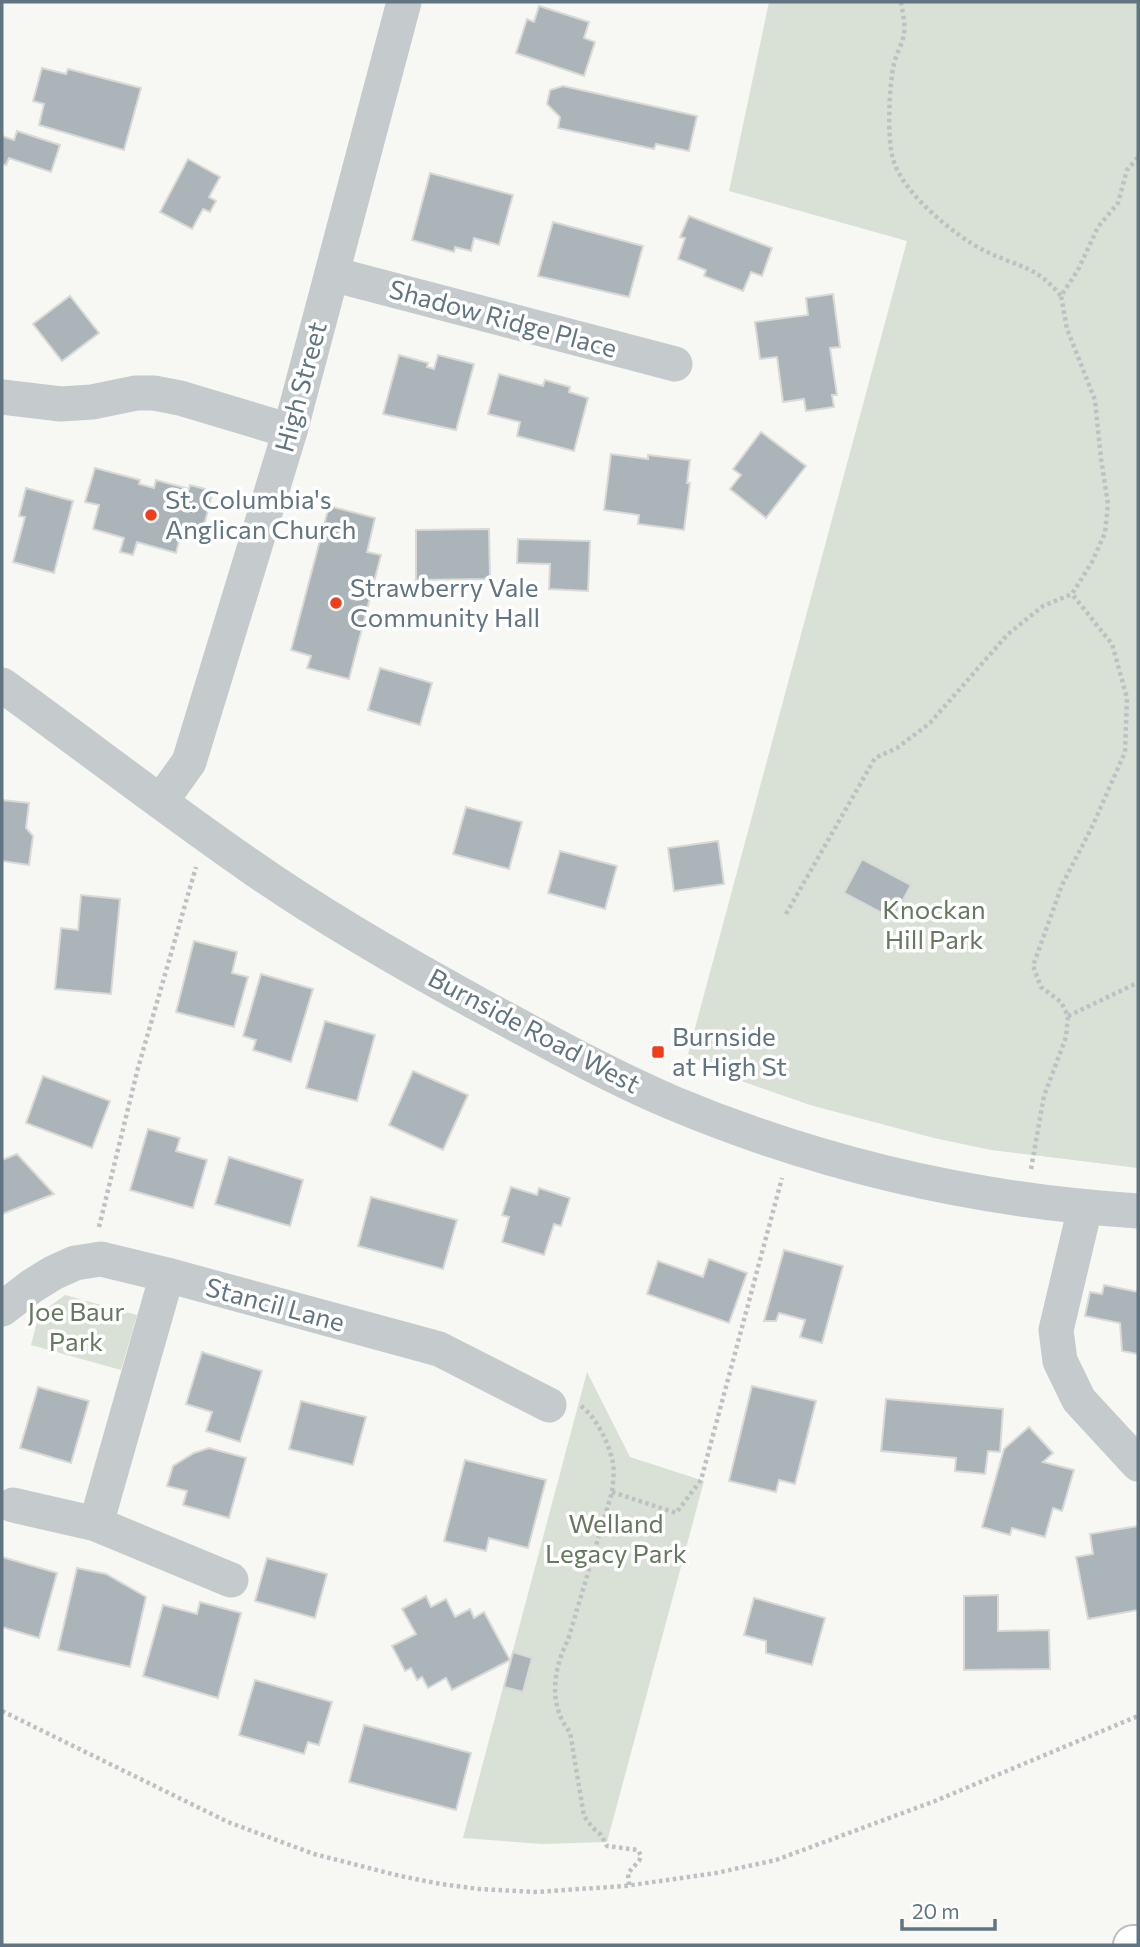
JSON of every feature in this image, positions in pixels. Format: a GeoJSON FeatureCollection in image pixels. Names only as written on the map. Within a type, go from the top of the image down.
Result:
{"type":"FeatureCollection","features":[{"type":"Feature","properties":{"kind":"street","name":"High Street"},"geometry":{"type":"LineString","coordinates":[[161,801],[189,762],[290,431],[404,2]]}},
{"type":"Feature","properties":{"kind":"street","name":"Shadow Ridge Place"},"geometry":{"type":"LineString","coordinates":[[332,274],[675,364]]}},
{"type":"Feature","properties":{"kind":"street"},"geometry":{"type":"LineString","coordinates":[[2,397],[61,404],[92,402],[136,393],[154,393],[180,398],[290,431]]}},
{"type":"Feature","properties":{"kind":"street","name":"Burnside Road West"},"geometry":{"type":"LineString","coordinates":[[2,685],[205,834],[302,901],[436,981],[610,1074],[673,1103],[789,1146],[916,1181],[1085,1208],[1138,1211]]}},
{"type":"Feature","properties":{"kind":"street"},"geometry":{"type":"LineString","coordinates":[[1085,1208],[1056,1331],[1060,1362],[1079,1400],[1138,1464]]}},
{"type":"Feature","properties":{"kind":"street","name":"Stancil Lane"},"geometry":{"type":"LineString","coordinates":[[2,1309],[52,1273],[75,1263],[101,1259],[439,1349],[550,1405]]}},
{"type":"Feature","properties":{"kind":"street"},"geometry":{"type":"LineString","coordinates":[[96,1524],[167,1275]]}},
{"type":"Feature","properties":{"kind":"street"},"geometry":{"type":"LineString","coordinates":[[13,1504],[96,1524],[231,1580]]}},
{"type":"Feature","properties":{"kind":"path"},"geometry":{"type":"LineString","coordinates":[[786,914],[874,758],[897,748],[930,723],[1008,634],[1044,606],[1072,594],[1092,562],[1105,534],[1108,503],[1095,400],[1067,329],[1061,296],[1038,273],[979,248],[950,228],[924,206],[908,187],[893,160],[890,131],[891,83],[893,65],[904,33],[901,2]]}},
{"type":"Feature","properties":{"kind":"path"},"geometry":{"type":"LineString","coordinates":[[1061,296],[1078,270],[1098,227],[1118,203],[1127,170],[1138,157]]}},
{"type":"Feature","properties":{"kind":"path"},"geometry":{"type":"LineString","coordinates":[[1027,1199],[1044,1096],[1066,1037],[1068,1016],[1061,1002],[1041,986],[1033,966],[1062,885],[1093,825],[1125,752],[1127,698],[1112,644],[1072,594]]}},
{"type":"Feature","properties":{"kind":"path"},"geometry":{"type":"LineString","coordinates":[[101,1259],[98,1233],[129,1106],[205,834]]}},
{"type":"Feature","properties":{"kind":"path"},"geometry":{"type":"LineString","coordinates":[[1068,1016],[1135,984]]}},
{"type":"Feature","properties":{"kind":"path"},"geometry":{"type":"LineString","coordinates":[[612,1492],[676,1513],[701,1480],[776,1207],[789,1146]]}},
{"type":"Feature","properties":{"kind":"path"},"geometry":{"type":"LineString","coordinates":[[550,1405],[577,1402],[587,1410],[605,1440],[613,1460],[612,1492],[568,1640],[558,1659],[555,1696],[563,1724],[570,1732],[584,1816],[607,1846],[638,1850],[641,1856],[628,1873],[629,1885]]}},
{"type":"Feature","properties":{"kind":"path"},"geometry":{"type":"LineString","coordinates":[[2,1712],[228,1822],[314,1854],[400,1876],[479,1889],[535,1892],[629,1885],[716,1873],[776,1860],[935,1801],[1138,1716]]}},
{"type":"Feature","properties":{"kind":"green space","name":"Knockan Hill Park"},"geometry":{"type":"Polygon","coordinates":[[[769,2],[1138,2],[1138,1168],[991,1150],[934,1138],[810,1105],[730,1077],[688,1054],[907,241],[729,191],[769,2]]]}},
{"type":"Feature","properties":{"kind":"green space","name":"Joe Baur Park"},"geometry":{"type":"Polygon","coordinates":[[[65,1295],[137,1315],[121,1370],[31,1345],[39,1314],[65,1295]]]}},
{"type":"Feature","properties":{"kind":"green space","name":"Welland Legacy Park"},"geometry":{"type":"Polygon","coordinates":[[[587,1372],[630,1457],[704,1481],[607,1842],[542,1844],[463,1838],[587,1372]]]}},
{"type":"Feature","properties":{"kind":"building"},"geometry":{"type":"Polygon","coordinates":[[[539,6],[589,22],[584,38],[595,42],[584,76],[516,53],[527,19],[534,22],[539,6]]]}},
{"type":"Feature","properties":{"kind":"building"},"geometry":{"type":"Polygon","coordinates":[[[42,68],[66,74],[68,69],[141,88],[124,150],[39,125],[44,104],[33,101],[42,68]]]}},
{"type":"Feature","properties":{"kind":"building"},"geometry":{"type":"Polygon","coordinates":[[[563,86],[697,116],[689,151],[656,144],[654,149],[558,128],[560,117],[547,104],[550,90],[563,86]]]}},
{"type":"Feature","properties":{"kind":"building"},"geometry":{"type":"Polygon","coordinates":[[[17,131],[60,145],[51,172],[9,158],[6,165],[2,164],[2,136],[14,140],[17,131]]]}},
{"type":"Feature","properties":{"kind":"building"},"geometry":{"type":"Polygon","coordinates":[[[188,159],[220,177],[209,197],[216,201],[210,212],[203,209],[192,229],[160,212],[188,159]]]}},
{"type":"Feature","properties":{"kind":"building"},"geometry":{"type":"Polygon","coordinates":[[[430,173],[513,195],[499,245],[474,238],[471,251],[455,247],[454,252],[412,240],[430,173]]]}},
{"type":"Feature","properties":{"kind":"building"},"geometry":{"type":"Polygon","coordinates":[[[689,216],[772,248],[762,276],[751,272],[743,291],[704,276],[706,270],[678,259],[685,238],[680,237],[689,216]]]}},
{"type":"Feature","properties":{"kind":"building"},"geometry":{"type":"Polygon","coordinates":[[[553,222],[643,246],[629,297],[538,276],[553,222]]]}},
{"type":"Feature","properties":{"kind":"building"},"geometry":{"type":"Polygon","coordinates":[[[833,294],[840,347],[830,348],[837,395],[832,395],[834,407],[806,411],[804,399],[783,402],[777,357],[760,359],[755,322],[808,315],[806,298],[833,294]]]}},
{"type":"Feature","properties":{"kind":"building"},"geometry":{"type":"Polygon","coordinates":[[[70,296],[99,333],[62,361],[33,324],[70,296]]]}},
{"type":"Feature","properties":{"kind":"building"},"geometry":{"type":"Polygon","coordinates":[[[399,355],[428,363],[427,367],[434,369],[438,355],[474,364],[456,430],[383,414],[399,355]]]}},
{"type":"Feature","properties":{"kind":"building"},"geometry":{"type":"Polygon","coordinates":[[[499,374],[543,386],[545,380],[570,387],[569,392],[588,398],[574,451],[517,436],[520,422],[488,414],[499,374]]]}},
{"type":"Feature","properties":{"kind":"building"},"geometry":{"type":"Polygon","coordinates":[[[761,432],[806,466],[766,518],[730,489],[741,475],[733,469],[761,432]]]}},
{"type":"Feature","properties":{"kind":"building"},"geometry":{"type":"Polygon","coordinates":[[[611,454],[648,459],[648,455],[690,460],[684,530],[638,524],[639,515],[604,510],[611,454]]]}},
{"type":"Feature","properties":{"kind":"building","name":"St. Columbia's Anglican Church"},"geometry":{"type":"Polygon","coordinates":[[[95,468],[140,480],[139,484],[154,488],[156,480],[189,489],[190,485],[213,491],[203,529],[190,526],[189,529],[182,528],[176,553],[137,542],[133,555],[120,552],[124,538],[93,529],[99,505],[85,502],[95,468]]]}},
{"type":"Feature","properties":{"kind":"building"},"geometry":{"type":"Polygon","coordinates":[[[26,488],[73,501],[54,573],[13,562],[25,517],[19,516],[26,488]]]}},
{"type":"Feature","properties":{"kind":"building","name":"Strawberry Vale Community Hall"},"geometry":{"type":"Polygon","coordinates":[[[329,506],[375,518],[367,552],[381,555],[349,679],[307,668],[311,656],[291,650],[329,506]]]}},
{"type":"Feature","properties":{"kind":"building"},"geometry":{"type":"Polygon","coordinates":[[[489,529],[490,579],[416,580],[416,530],[489,529]]]}},
{"type":"Feature","properties":{"kind":"building"},"geometry":{"type":"Polygon","coordinates":[[[518,539],[590,541],[588,591],[549,589],[550,564],[517,563],[518,539]]]}},
{"type":"Feature","properties":{"kind":"building"},"geometry":{"type":"Polygon","coordinates":[[[380,668],[432,683],[420,725],[368,710],[380,668]]]}},
{"type":"Feature","properties":{"kind":"building"},"geometry":{"type":"Polygon","coordinates":[[[2,800],[29,803],[26,828],[33,836],[29,865],[2,861],[2,800]]]}},
{"type":"Feature","properties":{"kind":"building"},"geometry":{"type":"Polygon","coordinates":[[[466,807],[522,822],[509,869],[453,854],[466,807]]]}},
{"type":"Feature","properties":{"kind":"building"},"geometry":{"type":"Polygon","coordinates":[[[718,841],[724,884],[674,891],[668,848],[718,841]]]}},
{"type":"Feature","properties":{"kind":"building"},"geometry":{"type":"Polygon","coordinates":[[[560,851],[617,866],[605,909],[548,893],[560,851]]]}},
{"type":"Feature","properties":{"kind":"building"},"geometry":{"type":"Polygon","coordinates":[[[862,859],[911,885],[893,919],[844,893],[862,859]]]}},
{"type":"Feature","properties":{"kind":"building"},"geometry":{"type":"Polygon","coordinates":[[[81,895],[120,899],[111,994],[55,989],[61,928],[78,930],[81,895]]]}},
{"type":"Feature","properties":{"kind":"building"},"geometry":{"type":"Polygon","coordinates":[[[194,941],[237,952],[232,973],[248,977],[234,1027],[176,1012],[194,941]]]}},
{"type":"Feature","properties":{"kind":"building"},"geometry":{"type":"Polygon","coordinates":[[[261,974],[313,989],[291,1062],[253,1050],[256,1040],[243,1036],[261,974]]]}},
{"type":"Feature","properties":{"kind":"building"},"geometry":{"type":"Polygon","coordinates":[[[325,1021],[375,1035],[357,1101],[306,1088],[325,1021]]]}},
{"type":"Feature","properties":{"kind":"building"},"geometry":{"type":"Polygon","coordinates":[[[413,1071],[468,1095],[443,1150],[389,1125],[413,1071]]]}},
{"type":"Feature","properties":{"kind":"building"},"geometry":{"type":"Polygon","coordinates":[[[43,1076],[110,1101],[92,1148],[26,1123],[43,1076]]]}},
{"type":"Feature","properties":{"kind":"building"},"geometry":{"type":"Polygon","coordinates":[[[148,1129],[180,1138],[176,1151],[207,1160],[193,1208],[130,1190],[148,1129]]]}},
{"type":"Feature","properties":{"kind":"building"},"geometry":{"type":"Polygon","coordinates":[[[17,1154],[54,1194],[2,1214],[2,1160],[17,1154]]]}},
{"type":"Feature","properties":{"kind":"building"},"geometry":{"type":"Polygon","coordinates":[[[229,1157],[303,1180],[290,1226],[215,1204],[229,1157]]]}},
{"type":"Feature","properties":{"kind":"building"},"geometry":{"type":"Polygon","coordinates":[[[511,1187],[537,1195],[539,1188],[570,1198],[561,1226],[554,1224],[544,1255],[502,1242],[509,1217],[502,1215],[511,1187]]]}},
{"type":"Feature","properties":{"kind":"building"},"geometry":{"type":"Polygon","coordinates":[[[371,1197],[457,1220],[443,1269],[358,1246],[371,1197]]]}},
{"type":"Feature","properties":{"kind":"building"},"geometry":{"type":"Polygon","coordinates":[[[784,1250],[843,1266],[822,1343],[800,1337],[805,1320],[779,1313],[776,1321],[764,1321],[784,1250]]]}},
{"type":"Feature","properties":{"kind":"building"},"geometry":{"type":"Polygon","coordinates":[[[709,1259],[747,1273],[729,1323],[647,1294],[658,1261],[703,1277],[709,1259]]]}},
{"type":"Feature","properties":{"kind":"building"},"geometry":{"type":"Polygon","coordinates":[[[1104,1285],[1138,1292],[1138,1354],[1122,1351],[1120,1323],[1085,1316],[1090,1292],[1102,1294],[1104,1285]]]}},
{"type":"Feature","properties":{"kind":"building"},"geometry":{"type":"Polygon","coordinates":[[[202,1352],[262,1371],[240,1442],[206,1431],[212,1412],[186,1404],[202,1352]]]}},
{"type":"Feature","properties":{"kind":"building"},"geometry":{"type":"Polygon","coordinates":[[[752,1386],[816,1401],[795,1484],[779,1480],[776,1492],[729,1481],[752,1386]]]}},
{"type":"Feature","properties":{"kind":"building"},"geometry":{"type":"Polygon","coordinates":[[[38,1387],[89,1401],[71,1463],[20,1448],[38,1387]]]}},
{"type":"Feature","properties":{"kind":"building"},"geometry":{"type":"Polygon","coordinates":[[[886,1399],[1003,1409],[1000,1452],[988,1451],[985,1474],[955,1471],[956,1458],[881,1451],[886,1399]]]}},
{"type":"Feature","properties":{"kind":"building"},"geometry":{"type":"Polygon","coordinates":[[[301,1401],[366,1417],[353,1465],[289,1449],[301,1401]]]}},
{"type":"Feature","properties":{"kind":"building"},"geometry":{"type":"Polygon","coordinates":[[[1029,1427],[1053,1453],[1043,1462],[1074,1470],[1062,1511],[1053,1508],[1045,1537],[1012,1528],[1010,1535],[982,1527],[1004,1449],[1029,1427]]]}},
{"type":"Feature","properties":{"kind":"building"},"geometry":{"type":"Polygon","coordinates":[[[209,1448],[246,1458],[229,1518],[183,1505],[187,1491],[167,1486],[173,1466],[194,1453],[209,1448]]]}},
{"type":"Feature","properties":{"kind":"building"},"geometry":{"type":"Polygon","coordinates":[[[465,1460],[546,1480],[528,1548],[489,1538],[486,1551],[444,1541],[465,1460]]]}},
{"type":"Feature","properties":{"kind":"building"},"geometry":{"type":"Polygon","coordinates":[[[1138,1526],[1138,1610],[1088,1619],[1076,1557],[1093,1554],[1090,1534],[1138,1526]]]}},
{"type":"Feature","properties":{"kind":"building"},"geometry":{"type":"Polygon","coordinates":[[[2,1557],[57,1573],[39,1638],[2,1627],[2,1557]]]}},
{"type":"Feature","properties":{"kind":"building"},"geometry":{"type":"Polygon","coordinates":[[[267,1558],[327,1574],[315,1618],[255,1601],[267,1558]]]}},
{"type":"Feature","properties":{"kind":"building"},"geometry":{"type":"Polygon","coordinates":[[[77,1568],[106,1574],[146,1597],[130,1667],[58,1650],[77,1568]]]}},
{"type":"Feature","properties":{"kind":"building"},"geometry":{"type":"Polygon","coordinates":[[[998,1595],[998,1631],[1049,1630],[1050,1669],[964,1670],[964,1596],[998,1595]]]}},
{"type":"Feature","properties":{"kind":"building"},"geometry":{"type":"Polygon","coordinates":[[[426,1596],[431,1607],[446,1599],[455,1617],[470,1609],[474,1618],[484,1612],[510,1660],[452,1690],[446,1678],[428,1688],[422,1677],[417,1680],[411,1668],[405,1671],[392,1646],[416,1634],[402,1609],[426,1596]]]}},
{"type":"Feature","properties":{"kind":"building"},"geometry":{"type":"Polygon","coordinates":[[[754,1598],[825,1618],[812,1665],[766,1653],[766,1641],[744,1635],[754,1598]]]}},
{"type":"Feature","properties":{"kind":"building"},"geometry":{"type":"Polygon","coordinates":[[[200,1602],[241,1613],[218,1698],[143,1676],[163,1605],[197,1614],[200,1602]]]}},
{"type":"Feature","properties":{"kind":"building"},"geometry":{"type":"Polygon","coordinates":[[[513,1652],[532,1658],[523,1692],[504,1687],[513,1652]]]}},
{"type":"Feature","properties":{"kind":"building"},"geometry":{"type":"Polygon","coordinates":[[[255,1680],[332,1702],[319,1745],[308,1742],[304,1754],[239,1735],[255,1680]]]}},
{"type":"Feature","properties":{"kind":"building"},"geometry":{"type":"Polygon","coordinates":[[[364,1725],[471,1753],[456,1810],[349,1782],[364,1725]]]}},
{"type":"Feature","properties":{"kind":"place","name":"St. Columbia's Anglican Church"},"geometry":{"type":"Point","coordinates":[151,515]}},
{"type":"Feature","properties":{"kind":"place","name":"Strawberry Vale Community Hall"},"geometry":{"type":"Point","coordinates":[336,603]}},
{"type":"Feature","properties":{"kind":"place","name":"Burnside at High St"},"geometry":{"type":"Point","coordinates":[658,1052]}}]}
